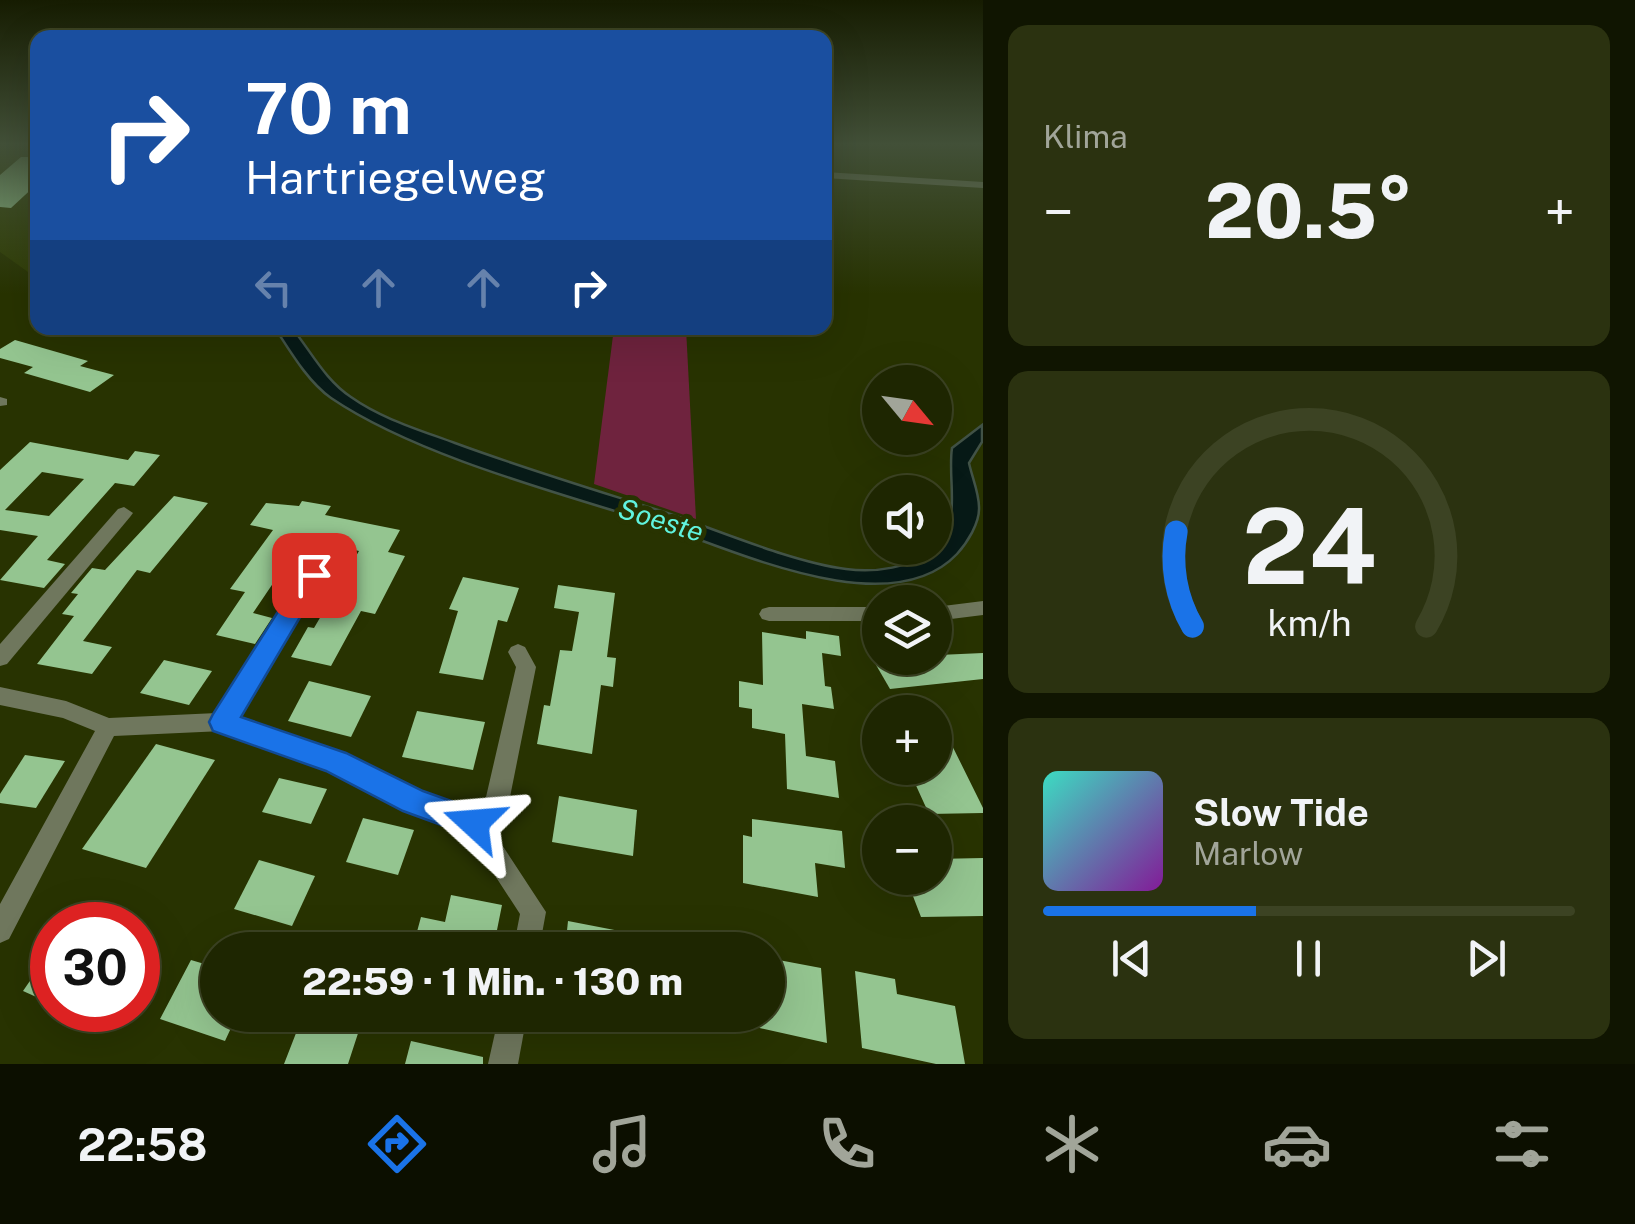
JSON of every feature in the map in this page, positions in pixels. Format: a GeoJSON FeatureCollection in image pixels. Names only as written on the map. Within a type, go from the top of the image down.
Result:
{"type":"FeatureCollection","features":[{"type":"Feature","properties":{"kind":"street"},"geometry":{"type":"LineString","coordinates":[[0,658],[124,514]]}},
{"type":"Feature","properties":{"kind":"street"},"geometry":{"type":"LineString","coordinates":[[223,722],[314,575]]}},
{"type":"Feature","properties":{"kind":"street"},"geometry":{"type":"LineString","coordinates":[[952,612],[982,608]]}},
{"type":"Feature","properties":{"kind":"street"},"geometry":{"type":"LineString","coordinates":[[769,614],[862,614]]}},
{"type":"Feature","properties":{"kind":"street"},"geometry":{"type":"LineString","coordinates":[[474,823],[497,802],[526,667],[518,652]]}},
{"type":"Feature","properties":{"kind":"street"},"geometry":{"type":"LineString","coordinates":[[0,696],[66,710],[108,727],[223,722],[336,762],[414,802],[474,823],[533,912],[529,932]]}},
{"type":"Feature","properties":{"kind":"street"},"geometry":{"type":"LineString","coordinates":[[0,930],[108,727]]}},
{"type":"Feature","properties":{"kind":"street"},"geometry":{"type":"LineString","coordinates":[[503,1064],[510,1032]]}},
{"type":"Feature","properties":{"kind":"shaded area"},"geometry":{"type":"Polygon","coordinates":[[[0,195],[30,195],[30,270],[0,252],[0,195]]]}},
{"type":"Feature","properties":{"kind":"shaded area"},"geometry":{"type":"Polygon","coordinates":[[[613,335],[686,335],[696,519],[594,484],[613,335]]]}},
{"type":"Feature","properties":{"kind":"water","name":"Soeste"},"geometry":{"type":"Polygon","coordinates":[[[280,335],[297,335],[342,390],[375,412],[506,461],[824,565],[869,570],[941,565],[927,575],[889,583],[848,582],[758,561],[440,453],[364,418],[315,384],[280,335]]]}},
{"type":"Feature","properties":{"kind":"water"},"geometry":{"type":"Polygon","coordinates":[[[982,425],[982,442],[969,463],[979,513],[969,539],[952,558],[952,448],[982,425]]]}},
{"type":"Feature","properties":{"kind":"building"},"geometry":{"type":"Polygon","coordinates":[[[0,195],[25,195],[11,208],[0,207],[0,195]]]}},
{"type":"Feature","properties":{"kind":"building"},"geometry":{"type":"Polygon","coordinates":[[[15,340],[88,361],[80,366],[114,375],[90,392],[24,373],[33,367],[0,358],[0,349],[15,340]]]}},
{"type":"Feature","properties":{"kind":"building"},"geometry":{"type":"Polygon","coordinates":[[[30,442],[128,460],[135,451],[160,455],[134,486],[115,483],[47,560],[65,564],[44,588],[0,580],[38,536],[0,530],[0,470],[30,442]],[[42,472],[5,510],[49,516],[84,479],[42,472]]]}},
{"type":"Feature","properties":{"kind":"building"},"geometry":{"type":"Polygon","coordinates":[[[174,496],[208,503],[150,573],[137,570],[83,641],[112,647],[92,674],[37,664],[74,616],[62,614],[78,594],[71,593],[92,568],[105,570],[174,496]]]}},
{"type":"Feature","properties":{"kind":"building"},"geometry":{"type":"Polygon","coordinates":[[[302,501],[331,506],[325,515],[400,530],[388,552],[405,556],[375,614],[361,611],[331,666],[291,657],[308,627],[314,628],[359,551],[338,546],[340,543],[305,536],[253,613],[272,618],[255,644],[216,635],[245,592],[230,589],[273,530],[250,525],[266,503],[299,506],[302,501]]]}},
{"type":"Feature","properties":{"kind":"building"},"geometry":{"type":"Polygon","coordinates":[[[463,577],[519,588],[507,622],[498,620],[483,680],[439,673],[458,611],[449,609],[463,577]]]}},
{"type":"Feature","properties":{"kind":"building"},"geometry":{"type":"Polygon","coordinates":[[[558,585],[615,593],[607,657],[616,658],[613,687],[601,685],[592,754],[537,744],[544,705],[550,706],[560,650],[572,651],[579,612],[554,608],[558,585]]]}},
{"type":"Feature","properties":{"kind":"building"},"geometry":{"type":"Polygon","coordinates":[[[806,631],[839,636],[841,656],[822,653],[825,686],[831,687],[834,709],[802,704],[806,756],[835,761],[839,798],[787,789],[785,734],[752,728],[752,709],[739,707],[739,681],[763,685],[762,632],[806,639],[806,631]]]}},
{"type":"Feature","properties":{"kind":"building"},"geometry":{"type":"Polygon","coordinates":[[[983,653],[983,679],[890,689],[882,675],[952,675],[952,654],[983,653]]]}},
{"type":"Feature","properties":{"kind":"building"},"geometry":{"type":"Polygon","coordinates":[[[164,660],[212,671],[189,705],[140,693],[164,660]]]}},
{"type":"Feature","properties":{"kind":"building"},"geometry":{"type":"Polygon","coordinates":[[[309,681],[371,696],[351,737],[288,721],[309,681]]]}},
{"type":"Feature","properties":{"kind":"building"},"geometry":{"type":"Polygon","coordinates":[[[417,711],[485,722],[473,770],[402,757],[417,711]]]}},
{"type":"Feature","properties":{"kind":"building"},"geometry":{"type":"Polygon","coordinates":[[[156,744],[215,760],[146,868],[82,849],[156,744]]]}},
{"type":"Feature","properties":{"kind":"building"},"geometry":{"type":"Polygon","coordinates":[[[952,745],[983,813],[952,814],[952,805],[925,805],[916,785],[952,785],[952,745]]]}},
{"type":"Feature","properties":{"kind":"building"},"geometry":{"type":"Polygon","coordinates":[[[25,755],[65,761],[36,808],[0,803],[0,794],[25,755]]]}},
{"type":"Feature","properties":{"kind":"building"},"geometry":{"type":"Polygon","coordinates":[[[279,778],[327,789],[311,824],[262,812],[279,778]]]}},
{"type":"Feature","properties":{"kind":"building"},"geometry":{"type":"Polygon","coordinates":[[[559,796],[637,810],[633,856],[552,842],[559,796]]]}},
{"type":"Feature","properties":{"kind":"building"},"geometry":{"type":"Polygon","coordinates":[[[363,818],[414,830],[398,875],[346,862],[363,818]]]}},
{"type":"Feature","properties":{"kind":"building"},"geometry":{"type":"Polygon","coordinates":[[[752,819],[842,831],[845,868],[815,863],[818,897],[743,883],[743,835],[752,837],[752,819]]]}},
{"type":"Feature","properties":{"kind":"building"},"geometry":{"type":"Polygon","coordinates":[[[983,858],[983,916],[921,917],[913,895],[952,895],[952,859],[983,858]]]}},
{"type":"Feature","properties":{"kind":"building"},"geometry":{"type":"Polygon","coordinates":[[[259,860],[315,876],[292,926],[234,909],[259,860]]]}},
{"type":"Feature","properties":{"kind":"building"},"geometry":{"type":"Polygon","coordinates":[[[451,895],[502,905],[497,932],[417,932],[421,917],[445,922],[451,895]]]}},
{"type":"Feature","properties":{"kind":"building"},"geometry":{"type":"Polygon","coordinates":[[[568,921],[625,932],[567,932],[568,921]]]}},
{"type":"Feature","properties":{"kind":"building"},"geometry":{"type":"Polygon","coordinates":[[[191,960],[200,963],[200,1032],[229,1032],[225,1041],[160,1019],[191,960]]]}},
{"type":"Feature","properties":{"kind":"building"},"geometry":{"type":"Polygon","coordinates":[[[785,961],[821,968],[827,1043],[778,1032],[785,1032],[785,961]]]}},
{"type":"Feature","properties":{"kind":"building"},"geometry":{"type":"Polygon","coordinates":[[[855,971],[895,979],[897,994],[955,1006],[965,1064],[936,1064],[862,1048],[855,971]]]}},
{"type":"Feature","properties":{"kind":"building"},"geometry":{"type":"Polygon","coordinates":[[[296,1032],[358,1032],[348,1064],[284,1064],[296,1032]]]}},
{"type":"Feature","properties":{"kind":"building"},"geometry":{"type":"Polygon","coordinates":[[[411,1041],[483,1057],[483,1064],[405,1064],[411,1041]]]}},
{"type":"Feature","properties":{"kind":"route"},"geometry":{"type":"LineString","coordinates":[[314,575],[223,722],[336,762],[414,802],[474,823]]}}]}
